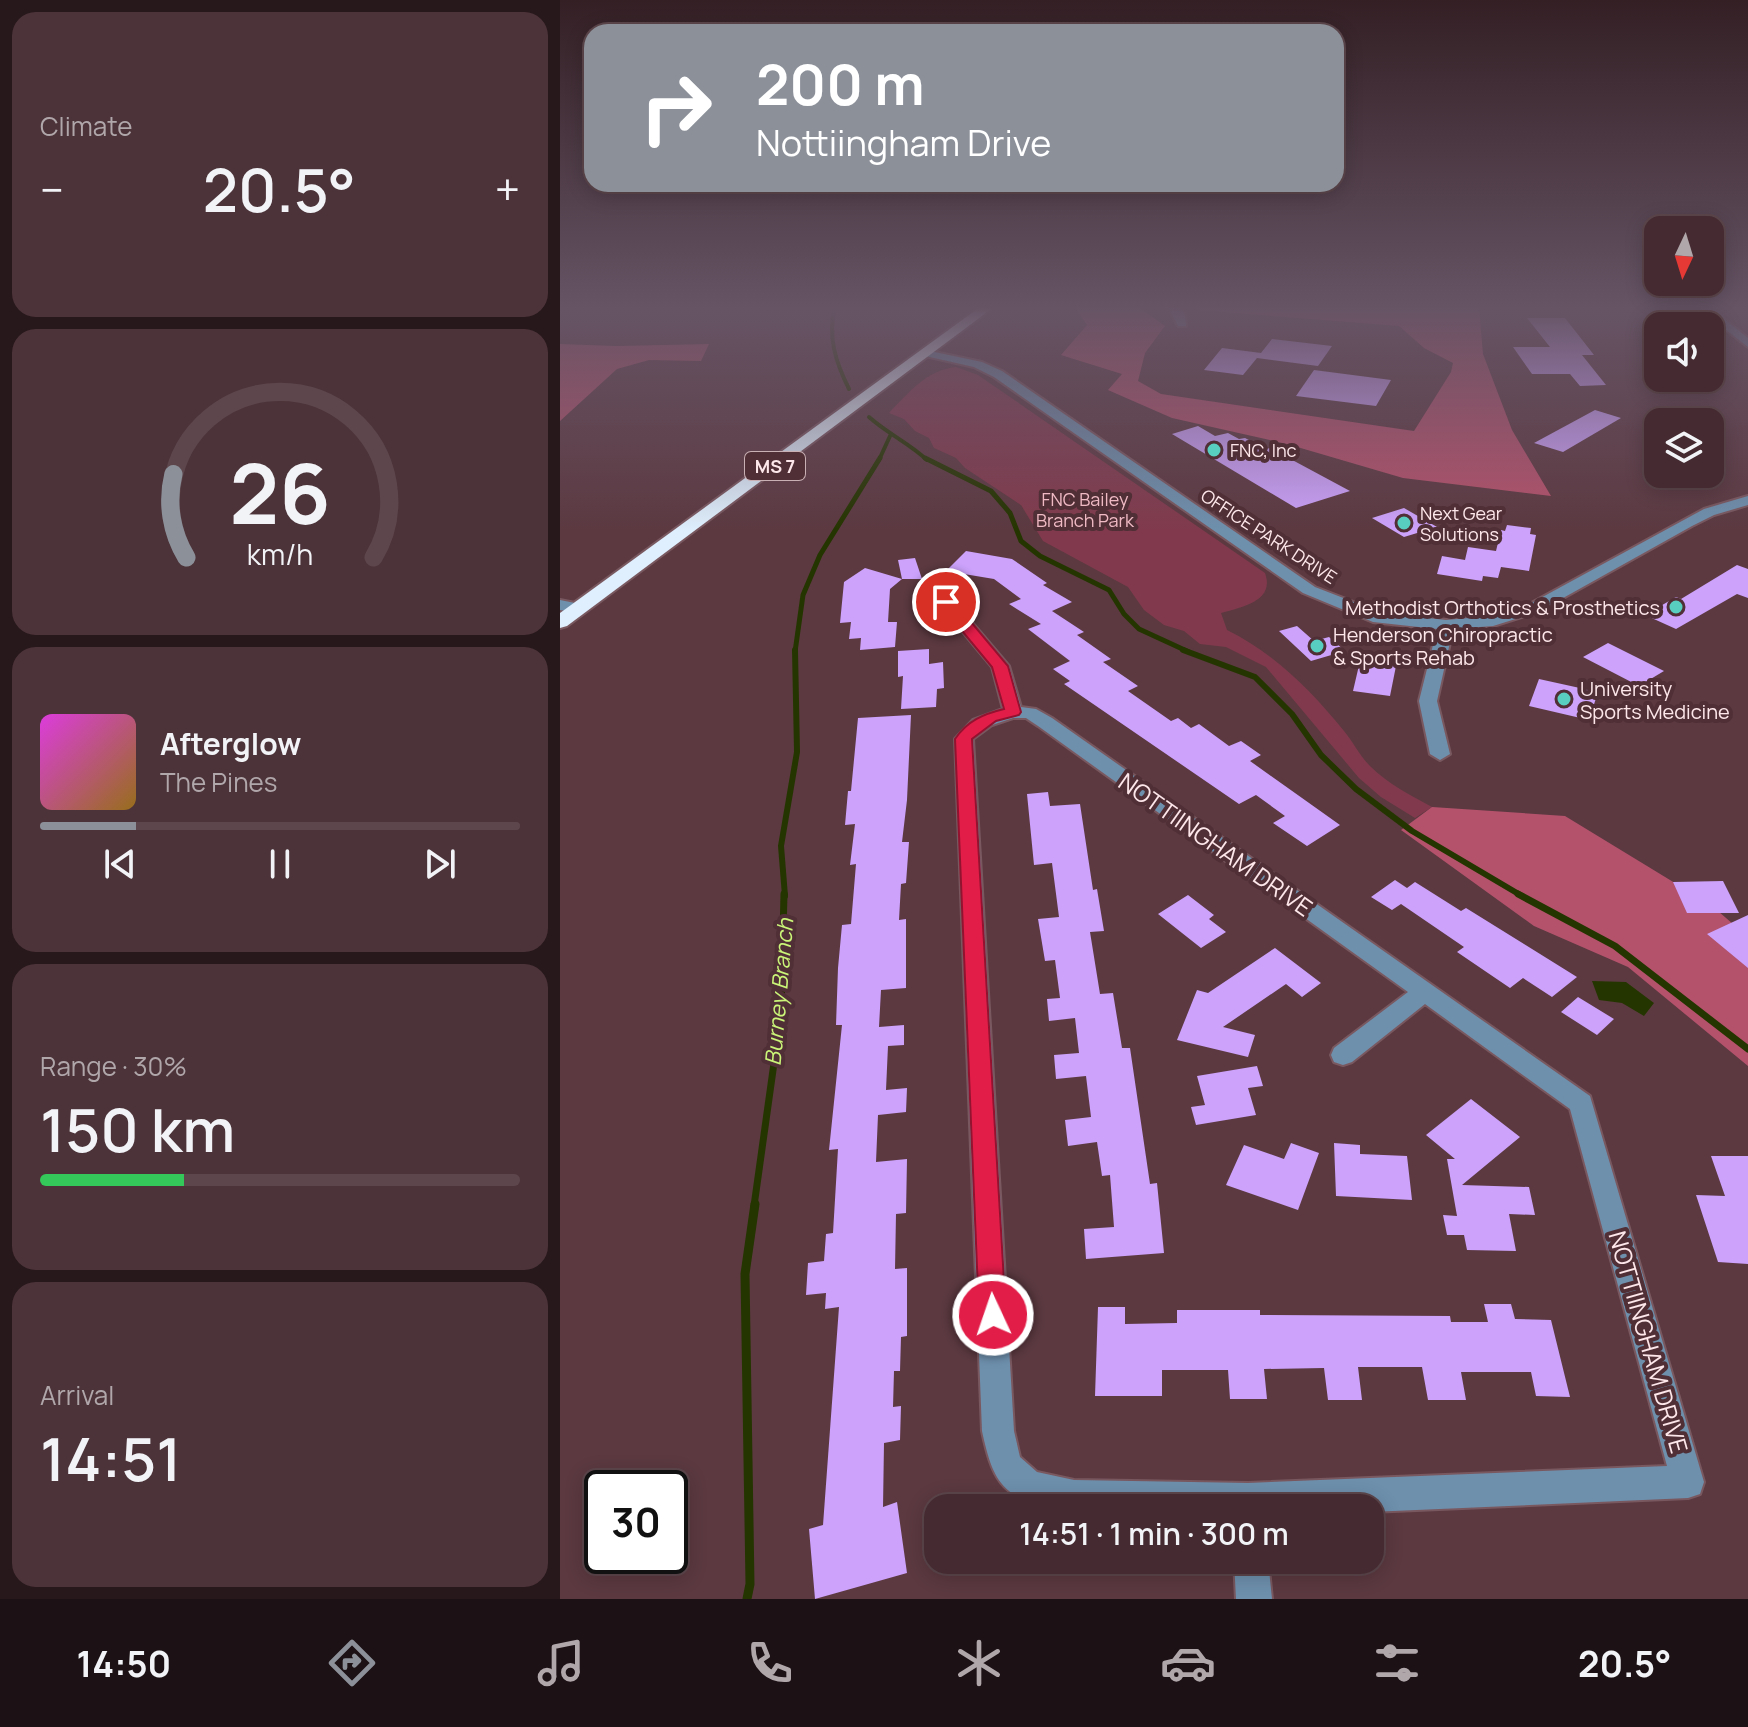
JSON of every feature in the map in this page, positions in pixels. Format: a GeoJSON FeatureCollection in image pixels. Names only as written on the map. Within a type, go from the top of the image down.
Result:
{"type":"FeatureCollection","features":[{"type":"Feature","properties":{"kind":"highway","name":"MS 7"},"geometry":{"type":"LineString","coordinates":[[560,622],[887,382]]}},
{"type":"Feature","properties":{"kind":"street","name":"OFFICE PARK DRIVE"},"geometry":{"type":"LineString","coordinates":[[1009,382],[1309,590],[1379,618],[1446,625],[1493,621],[1532,609],[1687,523],[1709,512],[1748,500]]}},
{"type":"Feature","properties":{"kind":"street"},"geometry":{"type":"LineString","coordinates":[[946,602],[1000,666],[1013,712]]}},
{"type":"Feature","properties":{"kind":"street"},"geometry":{"type":"LineString","coordinates":[[560,605],[579,608]]}},
{"type":"Feature","properties":{"kind":"street"},"geometry":{"type":"LineString","coordinates":[[1440,754],[1428,701],[1446,625]]}},
{"type":"Feature","properties":{"kind":"street","name":"NOTTIINGHAM DRIVE"},"geometry":{"type":"LineString","coordinates":[[1060,1494],[1029,1487],[1006,1466],[998,1431],[964,739],[969,731],[990,717],[1013,712],[1030,713],[1045,722],[1581,1103],[1688,1482],[1384,1497]]}},
{"type":"Feature","properties":{"kind":"street"},"geometry":{"type":"LineString","coordinates":[[1343,1055],[1424,992]]}},
{"type":"Feature","properties":{"kind":"street"},"geometry":{"type":"LineString","coordinates":[[1252,1574],[1254,1599]]}},
{"type":"Feature","properties":{"kind":"green space","name":"FNC Bailey Branch Park"},"geometry":{"type":"Polygon","coordinates":[[[921,382],[988,382],[1265,573],[1267,583],[1261,596],[1247,605],[1221,613],[1227,630],[1261,650],[1305,687],[1377,772],[1432,807],[1415,818],[1381,797],[1359,778],[1266,667],[1226,647],[1200,644],[1184,631],[1164,625],[1144,610],[1128,587],[1043,541],[1021,505],[965,468],[956,458],[934,448],[929,438],[915,431],[904,419],[889,413],[921,382]]]}},
{"type":"Feature","properties":{"kind":"shaded area"},"geometry":{"type":"Polygon","coordinates":[[[560,382],[603,382],[560,421],[560,382]]]}},
{"type":"Feature","properties":{"kind":"shaded area"},"geometry":{"type":"Polygon","coordinates":[[[1115,382],[1139,382],[1161,394],[1414,431],[1445,382],[1494,382],[1512,430],[1551,496],[1403,478],[1287,444],[1172,418],[1108,390],[1115,382]]]}},
{"type":"Feature","properties":{"kind":"shaded area"},"geometry":{"type":"Polygon","coordinates":[[[1432,807],[1565,816],[1711,905],[1748,937],[1748,1066],[1628,967],[1534,926],[1401,830],[1432,807]]]}},
{"type":"Feature","properties":{"kind":"shaded area"},"geometry":{"type":"Polygon","coordinates":[[[1592,981],[1626,982],[1654,1003],[1644,1016],[1622,1003],[1599,1000],[1592,981]]]}},
{"type":"Feature","properties":{"kind":"building"},"geometry":{"type":"Polygon","coordinates":[[[1306,382],[1390,382],[1376,406],[1296,396],[1306,382]]]}},
{"type":"Feature","properties":{"kind":"building"},"geometry":{"type":"Polygon","coordinates":[[[1576,382],[1603,382],[1606,385],[1580,386],[1576,382]]]}},
{"type":"Feature","properties":{"kind":"building"},"geometry":{"type":"Polygon","coordinates":[[[1595,410],[1621,418],[1563,452],[1534,443],[1595,410]]]}},
{"type":"Feature","properties":{"kind":"building"},"geometry":{"type":"Polygon","coordinates":[[[1198,426],[1215,436],[1228,433],[1270,448],[1350,491],[1296,508],[1172,434],[1198,426]]]}},
{"type":"Feature","properties":{"kind":"building","name":"Next Gear Solutions"},"geometry":{"type":"Polygon","coordinates":[[[1404,508],[1437,527],[1404,537],[1372,518],[1404,508]]]}},
{"type":"Feature","properties":{"kind":"building"},"geometry":{"type":"Polygon","coordinates":[[[1507,525],[1531,528],[1530,534],[1536,535],[1529,571],[1501,567],[1498,578],[1483,576],[1482,581],[1437,574],[1442,556],[1465,560],[1468,547],[1496,551],[1501,530],[1505,531],[1507,525]]]}},
{"type":"Feature","properties":{"kind":"building"},"geometry":{"type":"Polygon","coordinates":[[[966,551],[1012,559],[1047,583],[1043,585],[1072,602],[1052,611],[1084,632],[1077,635],[1111,659],[1103,662],[1138,686],[1128,691],[1171,721],[1178,718],[1191,728],[1199,724],[1229,746],[1241,741],[1261,755],[1250,761],[1340,825],[1307,846],[1273,823],[1285,816],[1256,795],[1239,804],[1064,684],[1070,681],[1053,669],[1070,661],[1028,629],[1041,624],[1009,604],[1021,599],[994,579],[946,571],[966,551]]]}},
{"type":"Feature","properties":{"kind":"building"},"geometry":{"type":"Polygon","coordinates":[[[915,558],[922,579],[902,579],[898,560],[915,558]]]}},
{"type":"Feature","properties":{"kind":"building"},"geometry":{"type":"Polygon","coordinates":[[[1737,565],[1748,569],[1748,598],[1737,594],[1676,629],[1645,615],[1676,597],[1681,599],[1737,565]]]}},
{"type":"Feature","properties":{"kind":"building"},"geometry":{"type":"Polygon","coordinates":[[[865,568],[902,579],[890,589],[888,622],[897,622],[895,647],[860,650],[861,638],[849,639],[851,622],[840,623],[844,582],[865,568]]]}},
{"type":"Feature","properties":{"kind":"building","name":"Henderson Chiropractic & Sports Rehab"},"geometry":{"type":"Polygon","coordinates":[[[1297,626],[1314,641],[1329,637],[1345,651],[1311,661],[1279,631],[1297,626]]]}},
{"type":"Feature","properties":{"kind":"building"},"geometry":{"type":"Polygon","coordinates":[[[1608,643],[1664,671],[1639,686],[1583,657],[1608,643]]]}},
{"type":"Feature","properties":{"kind":"building"},"geometry":{"type":"Polygon","coordinates":[[[929,649],[929,664],[943,662],[944,688],[937,689],[936,707],[901,709],[903,676],[898,677],[898,651],[929,649]]]}},
{"type":"Feature","properties":{"kind":"building"},"geometry":{"type":"Polygon","coordinates":[[[1360,661],[1396,666],[1390,696],[1353,691],[1360,661]]]}},
{"type":"Feature","properties":{"kind":"building","name":"University Sports Medicine"},"geometry":{"type":"Polygon","coordinates":[[[1539,679],[1598,692],[1589,720],[1529,706],[1539,679]]]}},
{"type":"Feature","properties":{"kind":"building"},"geometry":{"type":"Polygon","coordinates":[[[911,715],[902,842],[909,842],[906,883],[901,884],[899,920],[906,919],[906,988],[881,990],[879,1027],[904,1025],[904,1045],[888,1046],[886,1090],[907,1088],[906,1112],[878,1115],[876,1162],[907,1159],[906,1213],[896,1214],[895,1269],[907,1268],[907,1336],[901,1337],[900,1371],[894,1371],[893,1407],[901,1406],[900,1440],[884,1443],[883,1507],[897,1502],[907,1573],[815,1599],[809,1529],[823,1525],[839,1307],[825,1309],[826,1293],[806,1295],[808,1263],[824,1261],[826,1234],[833,1233],[838,1149],[829,1150],[842,1025],[836,1025],[838,968],[842,925],[851,924],[856,864],[850,865],[855,824],[845,825],[848,791],[851,791],[858,718],[911,715]]]}},
{"type":"Feature","properties":{"kind":"building"},"geometry":{"type":"Polygon","coordinates":[[[1048,792],[1050,806],[1080,804],[1093,890],[1097,889],[1104,931],[1090,932],[1100,994],[1113,993],[1122,1048],[1130,1048],[1150,1184],[1157,1183],[1164,1253],[1086,1259],[1084,1229],[1114,1227],[1110,1175],[1102,1176],[1097,1142],[1068,1146],[1065,1120],[1091,1117],[1086,1076],[1056,1079],[1054,1055],[1079,1053],[1075,1018],[1049,1021],[1047,999],[1060,998],[1055,960],[1045,961],[1038,919],[1059,917],[1052,863],[1034,865],[1027,794],[1048,792]]]}},
{"type":"Feature","properties":{"kind":"building"},"geometry":{"type":"Polygon","coordinates":[[[1395,880],[1407,888],[1415,882],[1461,911],[1466,908],[1577,977],[1552,997],[1523,978],[1510,988],[1457,952],[1464,947],[1401,904],[1392,910],[1371,897],[1395,880]]]}},
{"type":"Feature","properties":{"kind":"building"},"geometry":{"type":"Polygon","coordinates":[[[1723,881],[1739,913],[1687,913],[1673,882],[1723,881]]]}},
{"type":"Feature","properties":{"kind":"building"},"geometry":{"type":"Polygon","coordinates":[[[1188,895],[1214,915],[1209,919],[1226,932],[1201,948],[1158,914],[1188,895]]]}},
{"type":"Feature","properties":{"kind":"building"},"geometry":{"type":"Polygon","coordinates":[[[1748,915],[1748,968],[1707,934],[1748,915]]]}},
{"type":"Feature","properties":{"kind":"building"},"geometry":{"type":"Polygon","coordinates":[[[1275,948],[1321,983],[1302,997],[1286,984],[1223,1027],[1255,1035],[1248,1057],[1177,1040],[1197,990],[1208,993],[1275,948]]]}},
{"type":"Feature","properties":{"kind":"building"},"geometry":{"type":"Polygon","coordinates":[[[1578,997],[1614,1019],[1597,1035],[1561,1012],[1578,997]]]}},
{"type":"Feature","properties":{"kind":"building"},"geometry":{"type":"Polygon","coordinates":[[[1257,1066],[1263,1086],[1248,1088],[1256,1115],[1196,1125],[1191,1107],[1205,1105],[1197,1076],[1257,1066]]]}},
{"type":"Feature","properties":{"kind":"building"},"geometry":{"type":"Polygon","coordinates":[[[1471,1099],[1520,1137],[1462,1185],[1529,1187],[1535,1215],[1509,1214],[1516,1251],[1467,1250],[1464,1235],[1447,1235],[1443,1215],[1457,1216],[1447,1159],[1455,1159],[1426,1135],[1471,1099]]]}},
{"type":"Feature","properties":{"kind":"building"},"geometry":{"type":"Polygon","coordinates":[[[1291,1143],[1319,1153],[1298,1210],[1226,1185],[1244,1145],[1284,1159],[1291,1143]]]}},
{"type":"Feature","properties":{"kind":"building"},"geometry":{"type":"Polygon","coordinates":[[[1334,1143],[1360,1145],[1360,1154],[1407,1156],[1412,1200],[1336,1196],[1334,1143]]]}},
{"type":"Feature","properties":{"kind":"building"},"geometry":{"type":"Polygon","coordinates":[[[1711,1156],[1748,1156],[1748,1264],[1718,1262],[1696,1195],[1725,1196],[1711,1156]]]}},
{"type":"Feature","properties":{"kind":"building"},"geometry":{"type":"Polygon","coordinates":[[[1484,1304],[1511,1304],[1515,1319],[1551,1320],[1570,1397],[1536,1396],[1531,1372],[1461,1372],[1466,1400],[1428,1400],[1422,1367],[1358,1367],[1362,1400],[1328,1400],[1324,1368],[1264,1369],[1267,1399],[1230,1399],[1228,1370],[1162,1370],[1162,1396],[1095,1396],[1098,1307],[1125,1307],[1125,1324],[1177,1323],[1177,1310],[1260,1310],[1260,1315],[1450,1316],[1451,1322],[1488,1322],[1484,1304]]]}},
{"type":"Feature","properties":{"kind":"waterway","name":"Burney Branch"},"geometry":{"type":"LineString","coordinates":[[846,382],[849,389]]}},
{"type":"Feature","properties":{"kind":"waterway"},"geometry":{"type":"LineString","coordinates":[[869,417],[927,460]]}},
{"type":"Feature","properties":{"kind":"waterway","name":"Burney Branch"},"geometry":{"type":"LineString","coordinates":[[880,459],[890,436]]}},
{"type":"Feature","properties":{"kind":"waterway"},"geometry":{"type":"LineString","coordinates":[[925,458],[991,491],[1010,513],[1021,541],[1040,556],[1109,590],[1124,614],[1139,629],[1189,652]]}},
{"type":"Feature","properties":{"kind":"waterway","name":"Burney Branch"},"geometry":{"type":"LineString","coordinates":[[795,652],[803,595],[820,555],[880,459]]}},
{"type":"Feature","properties":{"kind":"waterway"},"geometry":{"type":"LineString","coordinates":[[1183,650],[1255,677],[1292,714],[1321,755],[1356,789],[1412,831],[1522,896]]}},
{"type":"Feature","properties":{"kind":"waterway","name":"Burney Branch"},"geometry":{"type":"LineString","coordinates":[[785,896],[781,846],[797,752],[795,652]]}},
{"type":"Feature","properties":{"kind":"waterway","name":"Burney Branch"},"geometry":{"type":"LineString","coordinates":[[754,1206],[781,1013],[784,894]]}},
{"type":"Feature","properties":{"kind":"waterway"},"geometry":{"type":"LineString","coordinates":[[1518,894],[1615,946],[1748,1049]]}},
{"type":"Feature","properties":{"kind":"waterway","name":"Burney Branch"},"geometry":{"type":"LineString","coordinates":[[747,1599],[750,1584],[745,1274],[755,1204]]}},
{"type":"Feature","properties":{"kind":"place","name":"FNC, Inc"},"geometry":{"type":"Point","coordinates":[1214,450]}},
{"type":"Feature","properties":{"kind":"place","name":"Next Gear Solutions"},"geometry":{"type":"Point","coordinates":[1404,523]}},
{"type":"Feature","properties":{"kind":"place","name":"Methodist Orthotics & Prosthetics"},"geometry":{"type":"Point","coordinates":[1676,607]}},
{"type":"Feature","properties":{"kind":"place","name":"Henderson Chiropractic & Sports Rehab"},"geometry":{"type":"Point","coordinates":[1317,646]}},
{"type":"Feature","properties":{"kind":"place","name":"University Sports Medicine"},"geometry":{"type":"Point","coordinates":[1564,699]}},
{"type":"Feature","properties":{"kind":"route"},"geometry":{"type":"LineString","coordinates":[[946,602],[1000,666],[1013,712],[990,717],[969,731],[964,739],[993,1315]]}}]}
